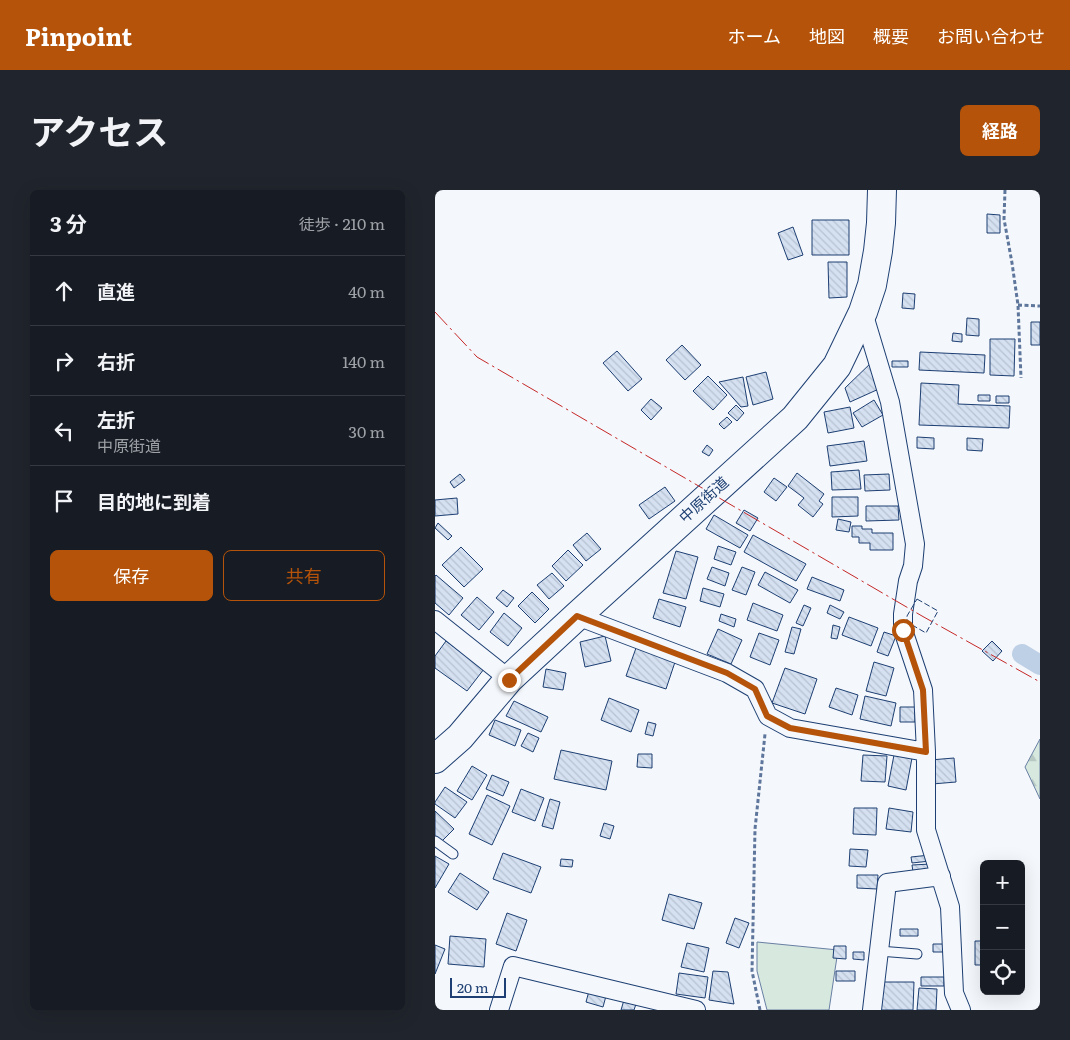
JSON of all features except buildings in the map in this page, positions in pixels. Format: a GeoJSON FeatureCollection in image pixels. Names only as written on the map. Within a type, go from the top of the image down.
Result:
{"type":"FeatureCollection","features":[{"type":"Feature","properties":{"kind":"main road","name":"中原街道"},"geometry":{"type":"LineString","coordinates":[[435,759],[460,737],[509,680],[795,418],[837,366],[863,312],[872,285],[881,223],[881,190]]}},
{"type":"Feature","properties":{"kind":"street"},"geometry":{"type":"LineString","coordinates":[[863,312],[890,402],[912,521],[915,544],[913,566],[908,581],[903,614],[903,630],[923,690],[926,752],[926,830],[950,907],[954,993],[961,1010]]}},
{"type":"Feature","properties":{"kind":"street"},"geometry":{"type":"LineString","coordinates":[[577,616],[727,673],[755,689],[767,716],[790,728],[926,752]]}},
{"type":"Feature","properties":{"kind":"street"},"geometry":{"type":"LineString","coordinates":[[435,620],[509,680]]}},
{"type":"Feature","properties":{"kind":"street"},"geometry":{"type":"LineString","coordinates":[[873,1010],[887,883],[941,876]]}},
{"type":"Feature","properties":{"kind":"street"},"geometry":{"type":"LineString","coordinates":[[499,1010],[513,966],[696,1010]]}},
{"type":"Feature","properties":{"kind":"lane"},"geometry":{"type":"LineString","coordinates":[[435,841],[453,854]]}},
{"type":"Feature","properties":{"kind":"lane"},"geometry":{"type":"LineString","coordinates":[[879,951],[917,954]]}},
{"type":"Feature","properties":{"kind":"path"},"geometry":{"type":"LineString","coordinates":[[1005,190],[1003,219],[1018,305],[1021,378]]}},
{"type":"Feature","properties":{"kind":"path"},"geometry":{"type":"LineString","coordinates":[[1018,305],[1040,306]]}},
{"type":"Feature","properties":{"kind":"path"},"geometry":{"type":"LineString","coordinates":[[760,1010],[752,972],[755,829],[767,716]]}},
{"type":"Feature","properties":{"kind":"green space"},"geometry":{"type":"Polygon","coordinates":[[[1040,739],[1040,799],[1025,767],[1040,739]]]}},
{"type":"Feature","properties":{"kind":"green space"},"geometry":{"type":"Polygon","coordinates":[[[757,942],[838,950],[829,1010],[767,1010],[757,971],[757,942]]]}},
{"type":"Feature","properties":{"kind":"waterway"},"geometry":{"type":"LineString","coordinates":[[1022,654],[1040,665]]}},
{"type":"Feature","properties":{"kind":"fence"},"geometry":{"type":"LineString","coordinates":[[917,599],[938,611],[926,633],[907,622],[907,616],[917,599]]}},
{"type":"Feature","properties":{"kind":"power"},"geometry":{"type":"LineString","coordinates":[[435,312],[477,357],[922,616],[1040,682]]}},
{"type":"Feature","properties":{"kind":"route"},"geometry":{"type":"LineString","coordinates":[[509,680],[577,616],[727,673],[755,689],[767,716],[790,728],[926,752],[923,690],[903,630]]}}]}
